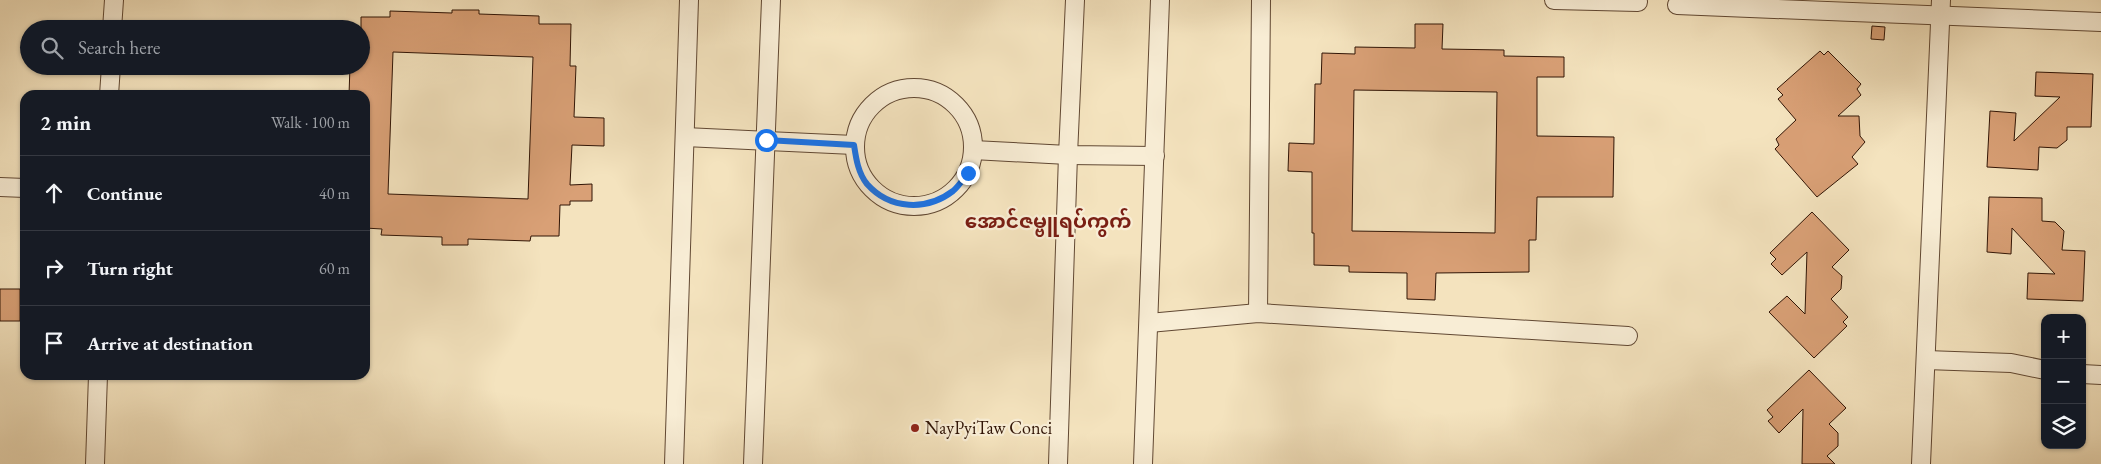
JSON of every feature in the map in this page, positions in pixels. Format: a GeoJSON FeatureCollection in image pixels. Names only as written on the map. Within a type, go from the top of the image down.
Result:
{"type":"FeatureCollection","features":[{"type":"Feature","properties":{"kind":"street"},"geometry":{"type":"LineString","coordinates":[[113,20],[114,0]]}},
{"type":"Feature","properties":{"kind":"street"},"geometry":{"type":"LineString","coordinates":[[674,464],[690,0]]}},
{"type":"Feature","properties":{"kind":"street"},"geometry":{"type":"LineString","coordinates":[[753,464],[771,0]]}},
{"type":"Feature","properties":{"kind":"street"},"geometry":{"type":"LineString","coordinates":[[1058,464],[1075,0]]}},
{"type":"Feature","properties":{"kind":"street"},"geometry":{"type":"LineString","coordinates":[[1143,464],[1160,0]]}},
{"type":"Feature","properties":{"kind":"street"},"geometry":{"type":"LineString","coordinates":[[1258,313],[1261,0]]}},
{"type":"Feature","properties":{"kind":"street"},"geometry":{"type":"LineString","coordinates":[[1554,0],[1638,2]]}},
{"type":"Feature","properties":{"kind":"street"},"geometry":{"type":"LineString","coordinates":[[1677,5],[1941,8],[2101,22]]}},
{"type":"Feature","properties":{"kind":"street"},"geometry":{"type":"LineString","coordinates":[[1921,464],[1941,8]]}},
{"type":"Feature","properties":{"kind":"street"},"geometry":{"type":"LineString","coordinates":[[110,90],[111,75]]}},
{"type":"Feature","properties":{"kind":"street"},"geometry":{"type":"LineString","coordinates":[[904,88],[927,89],[946,97],[962,111],[971,129],[973,150],[968,173],[955,190],[938,201],[918,206],[890,200],[867,184],[857,165],[854,145],[858,126],[868,108],[884,95],[904,88]]}},
{"type":"Feature","properties":{"kind":"street"},"geometry":{"type":"LineString","coordinates":[[685,137],[854,145]]}},
{"type":"Feature","properties":{"kind":"street"},"geometry":{"type":"LineString","coordinates":[[973,150],[1068,155],[1155,156]]}},
{"type":"Feature","properties":{"kind":"street"},"geometry":{"type":"LineString","coordinates":[[0,187],[20,188]]}},
{"type":"Feature","properties":{"kind":"street"},"geometry":{"type":"LineString","coordinates":[[1149,324],[1258,313],[1628,336]]}},
{"type":"Feature","properties":{"kind":"street"},"geometry":{"type":"LineString","coordinates":[[1926,360],[2012,362],[2041,369]]}},
{"type":"Feature","properties":{"kind":"street"},"geometry":{"type":"LineString","coordinates":[[2086,374],[2101,375]]}},
{"type":"Feature","properties":{"kind":"street"},"geometry":{"type":"LineString","coordinates":[[95,464],[98,380]]}},
{"type":"Feature","properties":{"kind":"building"},"geometry":{"type":"Polygon","coordinates":[[[452,10],[479,10],[479,14],[539,16],[539,24],[571,24],[570,66],[576,66],[574,117],[604,118],[604,146],[572,145],[570,185],[592,184],[592,201],[570,201],[570,205],[560,205],[559,236],[531,236],[530,241],[468,239],[468,245],[442,245],[442,237],[381,235],[382,229],[370,228],[370,90],[349,90],[350,75],[370,75],[370,20],[361,20],[361,17],[390,17],[390,11],[452,13],[452,10]],[[393,52],[388,194],[528,199],[533,57],[393,52]]]}},
{"type":"Feature","properties":{"kind":"building"},"geometry":{"type":"Polygon","coordinates":[[[1415,24],[1443,24],[1442,49],[1504,50],[1504,56],[1564,57],[1564,77],[1537,77],[1537,136],[1614,137],[1613,197],[1537,197],[1536,240],[1529,240],[1529,272],[1436,273],[1435,300],[1407,299],[1407,273],[1349,272],[1349,266],[1314,265],[1312,172],[1288,171],[1289,143],[1314,144],[1315,84],[1321,84],[1322,53],[1355,54],[1355,47],[1415,48],[1415,24]],[[1354,90],[1352,231],[1495,233],[1497,92],[1354,90]]]}},
{"type":"Feature","properties":{"kind":"building"},"geometry":{"type":"Polygon","coordinates":[[[1872,26],[1885,27],[1884,40],[1871,39],[1872,26]]]}},
{"type":"Feature","properties":{"kind":"building"},"geometry":{"type":"Polygon","coordinates":[[[1820,51],[1824,55],[1828,51],[1861,84],[1857,89],[1861,95],[1838,116],[1859,116],[1860,136],[1865,142],[1852,157],[1858,164],[1817,197],[1775,149],[1779,145],[1776,139],[1796,120],[1778,99],[1783,95],[1777,89],[1820,51]]]}},
{"type":"Feature","properties":{"kind":"building"},"geometry":{"type":"Polygon","coordinates":[[[2036,72],[2093,74],[2091,127],[2067,127],[2067,140],[2057,148],[2039,147],[2038,170],[1987,167],[1990,111],[2016,113],[2014,141],[2060,97],[2035,96],[2036,72]]]}},
{"type":"Feature","properties":{"kind":"building"},"geometry":{"type":"Polygon","coordinates":[[[1989,197],[2042,198],[2042,221],[2055,222],[2064,231],[2062,250],[2085,251],[2083,301],[2027,299],[2028,273],[2055,274],[2012,228],[2011,254],[1987,252],[1989,197]]]}},
{"type":"Feature","properties":{"kind":"building"},"geometry":{"type":"Polygon","coordinates":[[[1812,212],[1849,250],[1832,267],[1842,276],[1841,289],[1831,299],[1848,317],[1843,322],[1847,326],[1814,358],[1769,312],[1787,296],[1805,314],[1807,252],[1782,275],[1771,264],[1776,259],[1770,253],[1812,212]]]}},
{"type":"Feature","properties":{"kind":"building"},"geometry":{"type":"Polygon","coordinates":[[[0,289],[20,289],[20,321],[0,321],[0,289]]]}},
{"type":"Feature","properties":{"kind":"building"},"geometry":{"type":"Polygon","coordinates":[[[1809,370],[1846,408],[1829,424],[1838,433],[1838,446],[1827,456],[1835,464],[1802,464],[1803,409],[1779,433],[1768,421],[1773,417],[1767,410],[1809,370]]]}},
{"type":"Feature","properties":{"kind":"place","name":"NayPyiTaw Conci"},"geometry":{"type":"Point","coordinates":[915,428]}},
{"type":"Feature","properties":{"kind":"district","name":"အောင်ဇမ္ဗူရပ်ကွက်"},"geometry":{"type":"Point","coordinates":[1048,221]}},
{"type":"Feature","properties":{"kind":"route"},"geometry":{"type":"LineString","coordinates":[[766,140],[854,145],[857,165],[867,184],[882,197],[897,204],[918,206],[938,201],[955,190],[968,173]]}}]}
